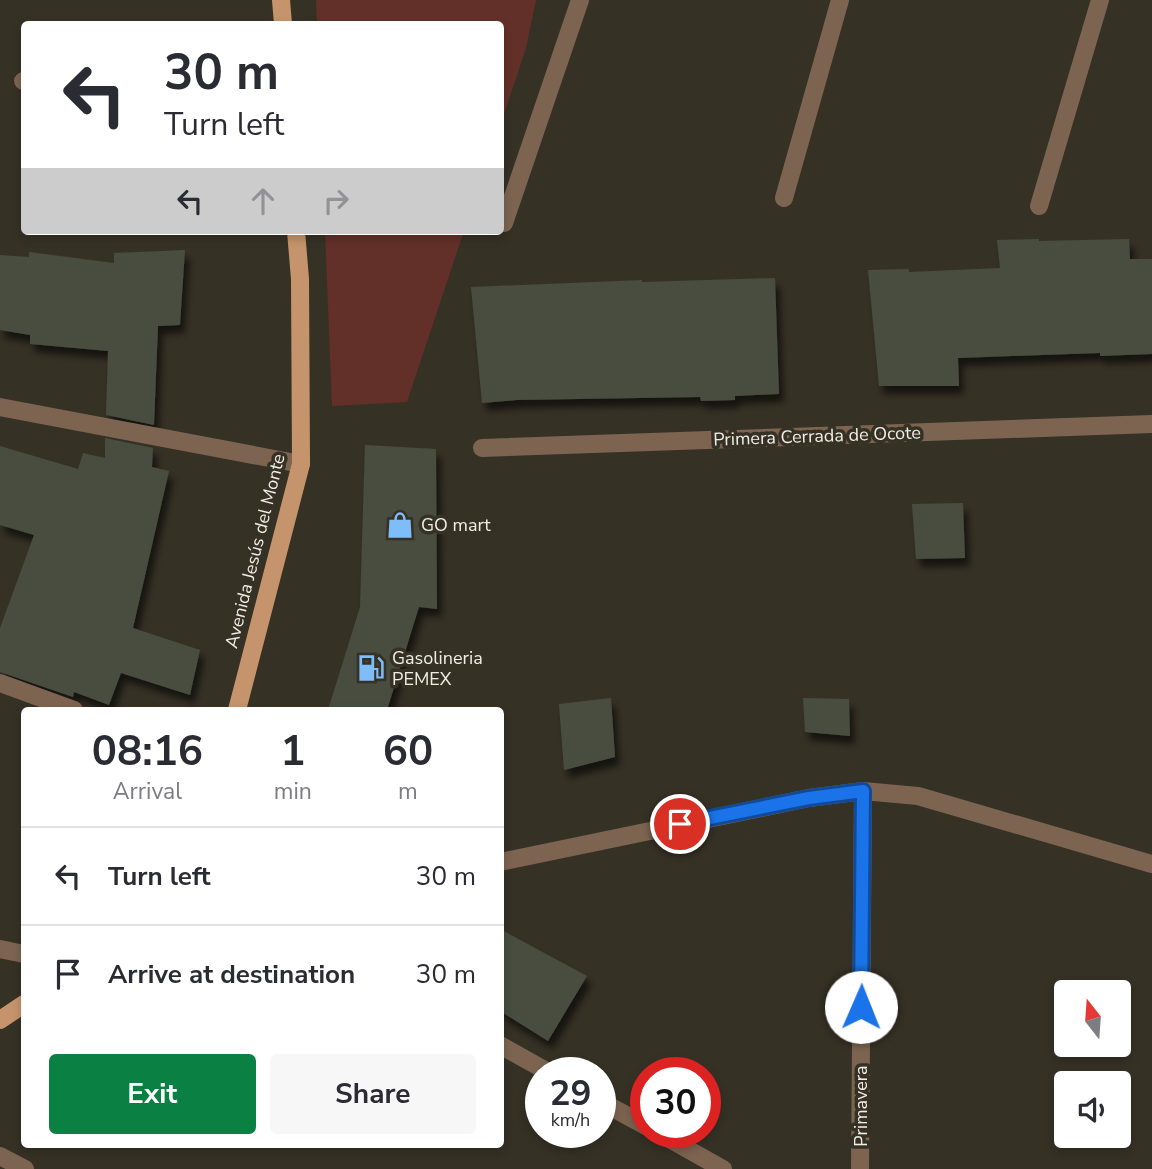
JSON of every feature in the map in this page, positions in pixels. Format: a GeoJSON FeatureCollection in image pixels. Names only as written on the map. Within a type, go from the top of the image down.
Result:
{"type":"FeatureCollection","features":[{"type":"Feature","properties":{"kind":"main road"},"geometry":{"type":"LineString","coordinates":[[281,0],[283,21]]}},
{"type":"Feature","properties":{"kind":"main road","name":"Avenida Jesús del Monte"},"geometry":{"type":"LineString","coordinates":[[238,707],[301,464],[300,279],[296,235]]}},
{"type":"Feature","properties":{"kind":"main road"},"geometry":{"type":"LineString","coordinates":[[0,1020],[21,1006]]}},
{"type":"Feature","properties":{"kind":"street"},"geometry":{"type":"LineString","coordinates":[[504,223],[580,0]]}},
{"type":"Feature","properties":{"kind":"street"},"geometry":{"type":"LineString","coordinates":[[784,198],[840,0]]}},
{"type":"Feature","properties":{"kind":"street"},"geometry":{"type":"LineString","coordinates":[[1039,205],[1100,0]]}},
{"type":"Feature","properties":{"kind":"street"},"geometry":{"type":"LineString","coordinates":[[0,407],[301,464]]}},
{"type":"Feature","properties":{"kind":"street","name":"Primera Cerrada de Ocote"},"geometry":{"type":"LineString","coordinates":[[482,448],[1152,424]]}},
{"type":"Feature","properties":{"kind":"street"},"geometry":{"type":"LineString","coordinates":[[0,683],[66,707]]}},
{"type":"Feature","properties":{"kind":"street"},"geometry":{"type":"LineString","coordinates":[[504,861],[809,798],[863,791],[918,796],[1152,864]]}},
{"type":"Feature","properties":{"kind":"street","name":"Primavera"},"geometry":{"type":"LineString","coordinates":[[860,1169],[863,791]]}},
{"type":"Feature","properties":{"kind":"street"},"geometry":{"type":"LineString","coordinates":[[0,949],[21,953]]}},
{"type":"Feature","properties":{"kind":"street"},"geometry":{"type":"LineString","coordinates":[[504,1047],[525,1059]]}},
{"type":"Feature","properties":{"kind":"street"},"geometry":{"type":"LineString","coordinates":[[686,1148],[723,1169]]}},
{"type":"Feature","properties":{"kind":"street"},"geometry":{"type":"LineString","coordinates":[[0,1156],[25,1169]]}},
{"type":"Feature","properties":{"kind":"shaded area"},"geometry":{"type":"Polygon","coordinates":[[[316,0],[536,0],[526,48],[504,114],[504,21],[317,21],[316,0]]]}},
{"type":"Feature","properties":{"kind":"shaded area"},"geometry":{"type":"Polygon","coordinates":[[[325,235],[463,235],[407,402],[332,406],[325,235]]]}},
{"type":"Feature","properties":{"kind":"building"},"geometry":{"type":"Polygon","coordinates":[[[1129,239],[1130,259],[1152,259],[1152,354],[958,358],[959,386],[879,386],[868,270],[909,269],[909,272],[1000,268],[997,240],[1129,239]]]}},
{"type":"Feature","properties":{"kind":"building"},"geometry":{"type":"Polygon","coordinates":[[[185,250],[180,325],[158,326],[154,425],[106,415],[108,351],[30,344],[30,335],[0,330],[0,255],[29,257],[29,252],[114,263],[114,253],[185,250]]]}},
{"type":"Feature","properties":{"kind":"building"},"geometry":{"type":"Polygon","coordinates":[[[775,278],[779,394],[735,396],[735,400],[701,401],[700,397],[482,403],[471,287],[775,278]]]}},
{"type":"Feature","properties":{"kind":"building"},"geometry":{"type":"Polygon","coordinates":[[[105,438],[153,448],[152,467],[169,471],[133,628],[200,650],[190,695],[121,673],[109,705],[74,692],[73,697],[0,672],[0,628],[34,535],[0,525],[0,446],[78,469],[83,453],[105,458],[105,438]]]}},
{"type":"Feature","properties":{"kind":"building","name":"GO mart"},"geometry":{"type":"Polygon","coordinates":[[[365,445],[436,449],[437,609],[419,607],[388,707],[329,707],[360,607],[365,445]]]}},
{"type":"Feature","properties":{"kind":"building"},"geometry":{"type":"Polygon","coordinates":[[[963,503],[965,558],[916,559],[912,504],[963,503]]]}},
{"type":"Feature","properties":{"kind":"building"},"geometry":{"type":"Polygon","coordinates":[[[611,698],[615,757],[564,770],[559,704],[611,698]]]}},
{"type":"Feature","properties":{"kind":"building"},"geometry":{"type":"Polygon","coordinates":[[[803,698],[849,699],[850,736],[805,732],[803,698]]]}},
{"type":"Feature","properties":{"kind":"building"},"geometry":{"type":"Polygon","coordinates":[[[504,931],[587,976],[548,1041],[504,1014],[504,931]]]}},
{"type":"Feature","properties":{"kind":"place","name":"GO mart"},"geometry":{"type":"Point","coordinates":[400,525]}},
{"type":"Feature","properties":{"kind":"place","name":"Gasolineria PEMEX"},"geometry":{"type":"Point","coordinates":[371,668]}},
{"type":"Feature","properties":{"kind":"route"},"geometry":{"type":"LineString","coordinates":[[680,824],[809,798],[863,791],[861,1007]]}}]}
